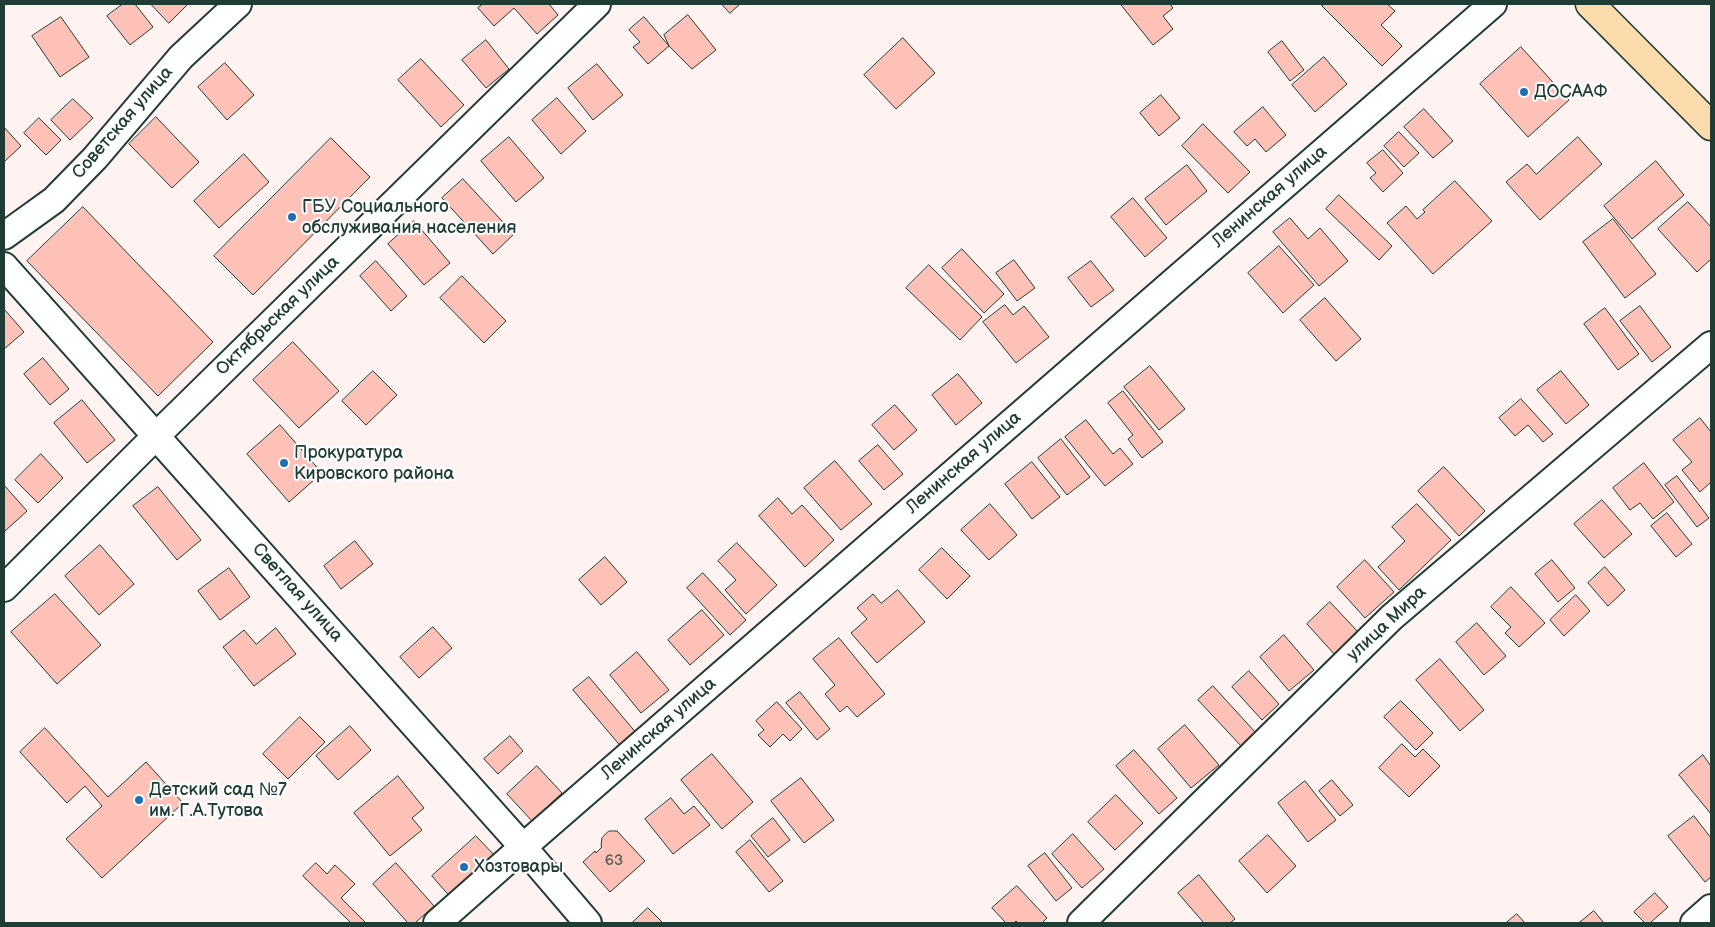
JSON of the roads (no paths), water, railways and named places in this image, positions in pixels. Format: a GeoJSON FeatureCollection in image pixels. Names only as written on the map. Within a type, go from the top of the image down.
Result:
{"type":"FeatureCollection","features":[{"type":"Feature","properties":{"kind":"main road"},"geometry":{"type":"LineString","coordinates":[[1590,4],[1711,126]]}},
{"type":"Feature","properties":{"kind":"street","name":"Советская улица"},"geometry":{"type":"LineString","coordinates":[[4,236],[54,200],[94,158],[181,57],[238,4]]}},
{"type":"Feature","properties":{"kind":"street","name":"Октябрьская улица"},"geometry":{"type":"LineString","coordinates":[[4,588],[157,435],[597,4]]}},
{"type":"Feature","properties":{"kind":"street","name":"Ленинская улица"},"geometry":{"type":"LineString","coordinates":[[437,923],[1492,4]]}},
{"type":"Feature","properties":{"kind":"street","name":"Светлая улица"},"geometry":{"type":"LineString","coordinates":[[4,266],[157,435],[523,847],[588,923]]}},
{"type":"Feature","properties":{"kind":"street","name":"улица Мира"},"geometry":{"type":"LineString","coordinates":[[1081,923],[1392,617],[1711,346]]}},
{"type":"Feature","properties":{"kind":"street"},"geometry":{"type":"LineString","coordinates":[[1694,923],[1711,908]]}},
{"type":"Feature","properties":{"kind":"place","name":"ДОСААФ"},"geometry":{"type":"Point","coordinates":[1524,92]}},
{"type":"Feature","properties":{"kind":"place","name":"ГБУ Социального обслуживания населения"},"geometry":{"type":"Point","coordinates":[292,217]}},
{"type":"Feature","properties":{"kind":"place","name":"Прокуратура Кировского района"},"geometry":{"type":"Point","coordinates":[284,463]}},
{"type":"Feature","properties":{"kind":"place","name":"Детский сад №7 им. Г.А.Тутова"},"geometry":{"type":"Point","coordinates":[139,800]}},
{"type":"Feature","properties":{"kind":"place","name":"Хозтовары"},"geometry":{"type":"Point","coordinates":[464,867]}}]}
